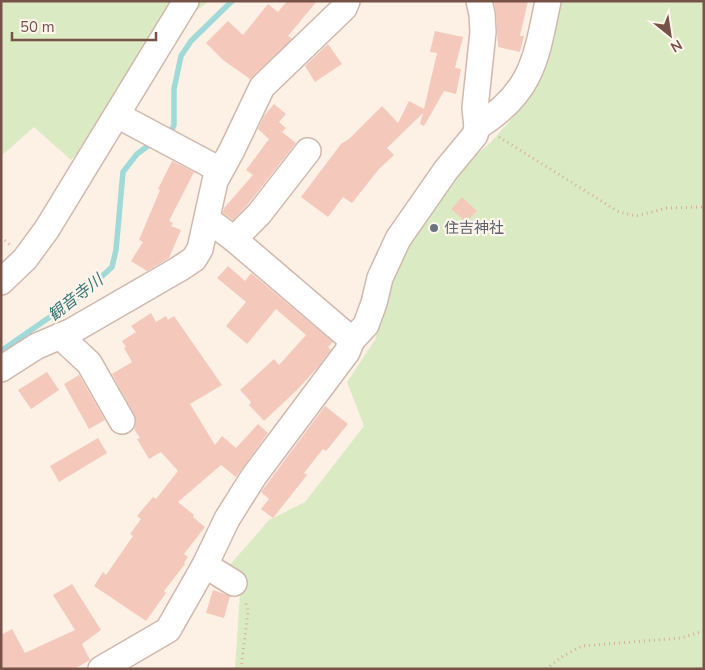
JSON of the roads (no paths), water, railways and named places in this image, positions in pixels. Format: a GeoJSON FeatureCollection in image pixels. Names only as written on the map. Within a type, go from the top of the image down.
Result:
{"type":"FeatureCollection","features":[{"type":"Feature","properties":{"kind":"street"},"geometry":{"type":"LineString","coordinates":[[1,282],[25,260],[47,229],[186,1]]}},
{"type":"Feature","properties":{"kind":"street"},"geometry":{"type":"LineString","coordinates":[[1,369],[37,346],[70,332],[189,264],[200,249],[208,219],[214,181],[232,150],[262,87],[344,8],[347,1]]}},
{"type":"Feature","properties":{"kind":"street"},"geometry":{"type":"LineString","coordinates":[[479,1],[483,32],[475,108],[482,124]]}},
{"type":"Feature","properties":{"kind":"street"},"geometry":{"type":"LineString","coordinates":[[101,669],[168,630],[227,519],[254,476],[347,352],[352,340],[366,325],[380,278],[398,239],[446,170],[482,124],[502,112],[526,81],[537,53],[548,1]]}},
{"type":"Feature","properties":{"kind":"street"},"geometry":{"type":"LineString","coordinates":[[117,115],[220,170]]}},
{"type":"Feature","properties":{"kind":"street"},"geometry":{"type":"LineString","coordinates":[[234,239],[258,214],[308,151]]}},
{"type":"Feature","properties":{"kind":"street"},"geometry":{"type":"LineString","coordinates":[[208,219],[352,340]]}},
{"type":"Feature","properties":{"kind":"street"},"geometry":{"type":"LineString","coordinates":[[60,336],[89,363],[122,421]]}},
{"type":"Feature","properties":{"kind":"street"},"geometry":{"type":"LineString","coordinates":[[204,565],[234,583]]}},
{"type":"Feature","properties":{"kind":"waterway","name":"観音寺川"},"geometry":{"type":"LineString","coordinates":[[170,133],[174,125],[174,89],[181,56],[191,41],[232,1]]}},
{"type":"Feature","properties":{"kind":"waterway","name":"観音寺川"},"geometry":{"type":"LineString","coordinates":[[1,351],[83,294],[112,267],[116,250],[123,172],[137,154],[149,145]]}},
{"type":"Feature","properties":{"kind":"place","name":"住吉神社"},"geometry":{"type":"Point","coordinates":[434,228]}}]}
